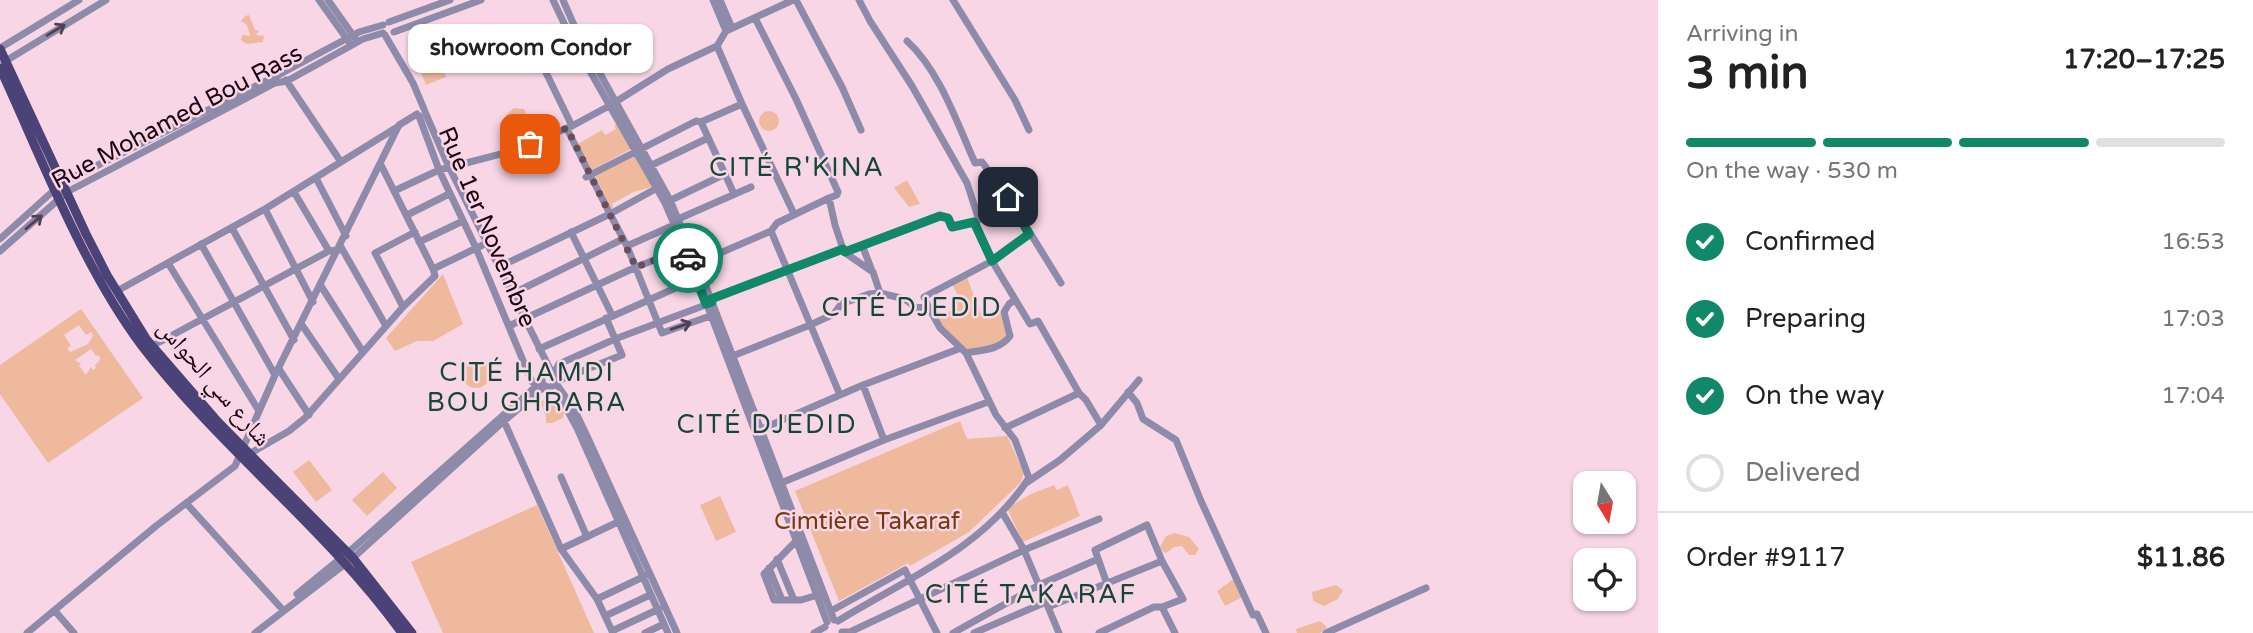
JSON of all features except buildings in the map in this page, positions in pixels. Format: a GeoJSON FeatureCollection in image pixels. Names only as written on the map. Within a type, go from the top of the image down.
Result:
{"type":"FeatureCollection","features":[{"type":"Feature","properties":{"kind":"main road","name":"شارع سي الحواس"},"geometry":{"type":"LineString","coordinates":[[0,48],[2,64],[101,281],[141,345],[170,380],[347,558],[412,633]]}},
{"type":"Feature","properties":{"kind":"main road","name":"شارع سي الحواس"},"geometry":{"type":"LineString","coordinates":[[61,192],[117,291],[152,346],[244,453]]}},
{"type":"Feature","properties":{"kind":"main road","name":"شارع سي الحواس"},"geometry":{"type":"LineString","coordinates":[[347,558],[402,633]]}},
{"type":"Feature","properties":{"kind":"street"},"geometry":{"type":"LineString","coordinates":[[0,48],[79,0]]}},
{"type":"Feature","properties":{"kind":"street"},"geometry":{"type":"LineString","coordinates":[[2,64],[106,0]]}},
{"type":"Feature","properties":{"kind":"street"},"geometry":{"type":"LineString","coordinates":[[320,0],[352,40]]}},
{"type":"Feature","properties":{"kind":"street"},"geometry":{"type":"LineString","coordinates":[[328,0],[352,40]]}},
{"type":"Feature","properties":{"kind":"street","name":"Rue Mohamed Bou Rass"},"geometry":{"type":"LineString","coordinates":[[388,30],[450,0]]}},
{"type":"Feature","properties":{"kind":"street","name":"Rue Mohamed Bou Rass"},"geometry":{"type":"LineString","coordinates":[[0,239],[61,192],[282,73],[352,40],[480,0]]}},
{"type":"Feature","properties":{"kind":"street"},"geometry":{"type":"LineString","coordinates":[[553,0],[639,149],[676,222],[710,302],[744,397],[801,538],[822,594],[830,625]]}},
{"type":"Feature","properties":{"kind":"street"},"geometry":{"type":"LineString","coordinates":[[563,0],[574,34]]}},
{"type":"Feature","properties":{"kind":"street"},"geometry":{"type":"LineString","coordinates":[[713,0],[729,29]]}},
{"type":"Feature","properties":{"kind":"street"},"geometry":{"type":"LineString","coordinates":[[720,0],[729,29]]}},
{"type":"Feature","properties":{"kind":"street"},"geometry":{"type":"LineString","coordinates":[[394,191],[439,170],[512,151],[569,127],[668,69],[717,46],[729,29],[780,3],[794,0],[842,87],[861,130]]}},
{"type":"Feature","properties":{"kind":"street"},"geometry":{"type":"LineString","coordinates":[[550,382],[559,364],[787,270],[940,216],[948,218],[952,227],[979,220],[967,183],[859,0]]}},
{"type":"Feature","properties":{"kind":"street"},"geometry":{"type":"LineString","coordinates":[[953,0],[1015,100],[1029,130]]}},
{"type":"Feature","properties":{"kind":"street"},"geometry":{"type":"LineString","coordinates":[[697,263],[771,231],[777,223],[837,195],[838,192],[796,99],[755,18]]}},
{"type":"Feature","properties":{"kind":"street","name":"Rue 1er Novembre"},"geometry":{"type":"LineString","coordinates":[[388,30],[413,83],[435,161],[476,248],[531,382],[550,382]]}},
{"type":"Feature","properties":{"kind":"street"},"geometry":{"type":"LineString","coordinates":[[574,34],[536,52],[588,175],[636,267],[662,333],[713,315]]}},
{"type":"Feature","properties":{"kind":"street","name":"Rue Mohamed Bou Rass"},"geometry":{"type":"LineString","coordinates":[[0,251],[61,192],[275,83],[287,81],[352,40]]}},
{"type":"Feature","properties":{"kind":"street"},"geometry":{"type":"LineString","coordinates":[[907,41],[916,49],[937,82],[975,163],[982,162],[1008,197],[1061,283]]}},
{"type":"Feature","properties":{"kind":"street"},"geometry":{"type":"LineString","coordinates":[[717,46],[794,214]]}},
{"type":"Feature","properties":{"kind":"street"},"geometry":{"type":"LineString","coordinates":[[282,73],[341,162]]}},
{"type":"Feature","properties":{"kind":"street"},"geometry":{"type":"LineString","coordinates":[[588,175],[696,121],[701,122],[742,104]]}},
{"type":"Feature","properties":{"kind":"street"},"geometry":{"type":"LineString","coordinates":[[117,291],[295,192],[420,110]]}},
{"type":"Feature","properties":{"kind":"street","name":"Rue 1er Novembre"},"geometry":{"type":"LineString","coordinates":[[420,110],[539,348],[550,382],[571,411],[661,609],[668,633]]}},
{"type":"Feature","properties":{"kind":"street"},"geometry":{"type":"LineString","coordinates":[[701,122],[734,194]]}},
{"type":"Feature","properties":{"kind":"street"},"geometry":{"type":"LineString","coordinates":[[28,633],[235,466],[244,453],[277,372],[399,125]]}},
{"type":"Feature","properties":{"kind":"street"},"geometry":{"type":"LineString","coordinates":[[652,165],[708,138]]}},
{"type":"Feature","properties":{"kind":"street"},"geometry":{"type":"LineString","coordinates":[[639,149],[652,165],[660,187]]}},
{"type":"Feature","properties":{"kind":"street"},"geometry":{"type":"LineString","coordinates":[[435,161],[446,158]]}},
{"type":"Feature","properties":{"kind":"street"},"geometry":{"type":"LineString","coordinates":[[244,453],[289,431],[309,415],[402,307],[435,276],[381,165]]}},
{"type":"Feature","properties":{"kind":"street"},"geometry":{"type":"LineString","coordinates":[[667,202],[725,174]]}},
{"type":"Feature","properties":{"kind":"street"},"geometry":{"type":"LineString","coordinates":[[316,178],[346,236]]}},
{"type":"Feature","properties":{"kind":"street"},"geometry":{"type":"LineString","coordinates":[[499,267],[660,187]]}},
{"type":"Feature","properties":{"kind":"street"},"geometry":{"type":"LineString","coordinates":[[512,294],[584,258],[676,222],[751,187]]}},
{"type":"Feature","properties":{"kind":"street"},"geometry":{"type":"LineString","coordinates":[[295,192],[329,251]]}},
{"type":"Feature","properties":{"kind":"street"},"geometry":{"type":"LineString","coordinates":[[407,215],[449,194]]}},
{"type":"Feature","properties":{"kind":"street"},"geometry":{"type":"LineString","coordinates":[[829,198],[844,250],[873,272]]}},
{"type":"Feature","properties":{"kind":"street"},"geometry":{"type":"LineString","coordinates":[[265,209],[313,302]]}},
{"type":"Feature","properties":{"kind":"street"},"geometry":{"type":"LineString","coordinates":[[419,242],[463,221]]}},
{"type":"Feature","properties":{"kind":"street"},"geometry":{"type":"LineString","coordinates":[[974,222],[992,261],[1030,324],[1038,321],[1079,393],[1101,425]]}},
{"type":"Feature","properties":{"kind":"street"},"geometry":{"type":"LineString","coordinates":[[232,228],[294,340]]}},
{"type":"Feature","properties":{"kind":"street"},"geometry":{"type":"LineString","coordinates":[[771,231],[840,395]]}},
{"type":"Feature","properties":{"kind":"street"},"geometry":{"type":"LineString","coordinates":[[402,307],[375,253],[415,232]]}},
{"type":"Feature","properties":{"kind":"street"},"geometry":{"type":"LineString","coordinates":[[255,633],[390,521],[502,418],[550,382],[622,355],[597,285],[571,232]]}},
{"type":"Feature","properties":{"kind":"street"},"geometry":{"type":"LineString","coordinates":[[814,633],[883,596],[962,548],[985,530],[1029,478],[1015,440],[988,402],[963,351],[940,328],[924,297],[992,261],[1029,234]]}},
{"type":"Feature","properties":{"kind":"street"},"geometry":{"type":"LineString","coordinates":[[433,269],[487,243]]}},
{"type":"Feature","properties":{"kind":"street"},"geometry":{"type":"LineString","coordinates":[[201,244],[277,372],[309,415]]}},
{"type":"Feature","properties":{"kind":"street"},"geometry":{"type":"LineString","coordinates":[[862,245],[880,293]]}},
{"type":"Feature","properties":{"kind":"street"},"geometry":{"type":"LineString","coordinates":[[152,346],[329,251],[340,248]]}},
{"type":"Feature","properties":{"kind":"street"},"geometry":{"type":"LineString","coordinates":[[340,248],[386,326]]}},
{"type":"Feature","properties":{"kind":"street"},"geometry":{"type":"LineString","coordinates":[[687,248],[697,263],[699,277]]}},
{"type":"Feature","properties":{"kind":"street"},"geometry":{"type":"LineString","coordinates":[[509,326],[636,267],[687,248]]}},
{"type":"Feature","properties":{"kind":"street"},"geometry":{"type":"LineString","coordinates":[[168,263],[259,411]]}},
{"type":"Feature","properties":{"kind":"street"},"geometry":{"type":"LineString","coordinates":[[539,348],[699,277]]}},
{"type":"Feature","properties":{"kind":"street"},"geometry":{"type":"LineString","coordinates":[[321,286],[363,352]]}},
{"type":"Feature","properties":{"kind":"street"},"geometry":{"type":"LineString","coordinates":[[729,357],[810,325],[834,314],[841,304],[869,294],[880,293],[905,299],[916,308],[928,306]]}},
{"type":"Feature","properties":{"kind":"street"},"geometry":{"type":"LineString","coordinates":[[758,430],[863,385],[963,351],[1002,346],[1010,336],[1004,312],[1015,300]]}},
{"type":"Feature","properties":{"kind":"street"},"geometry":{"type":"LineString","coordinates":[[302,325],[339,379]]}},
{"type":"Feature","properties":{"kind":"street"},"geometry":{"type":"LineString","coordinates":[[1026,483],[1060,460],[1101,425],[1139,380]]}},
{"type":"Feature","properties":{"kind":"street"},"geometry":{"type":"LineString","coordinates":[[863,385],[884,440]]}},
{"type":"Feature","properties":{"kind":"street"},"geometry":{"type":"LineString","coordinates":[[1128,392],[1137,403],[1143,419],[1177,440],[1235,577],[1253,615],[1257,614],[1266,633]]}},
{"type":"Feature","properties":{"kind":"street"},"geometry":{"type":"LineString","coordinates":[[1005,428],[1079,393]]}},
{"type":"Feature","properties":{"kind":"street"},"geometry":{"type":"LineString","coordinates":[[779,484],[884,440],[988,402]]}},
{"type":"Feature","properties":{"kind":"street"},"geometry":{"type":"LineString","coordinates":[[502,418],[561,549],[597,599],[612,632],[661,609]]}},
{"type":"Feature","properties":{"kind":"street"},"geometry":{"type":"LineString","coordinates":[[561,477],[587,537]]}},
{"type":"Feature","properties":{"kind":"street"},"geometry":{"type":"LineString","coordinates":[[186,503],[282,609]]}},
{"type":"Feature","properties":{"kind":"street"},"geometry":{"type":"LineString","coordinates":[[1002,512],[1024,550],[1059,633]]}},
{"type":"Feature","properties":{"kind":"street"},"geometry":{"type":"LineString","coordinates":[[830,625],[842,625],[842,632],[850,632],[920,597],[1099,519]]}},
{"type":"Feature","properties":{"kind":"street"},"geometry":{"type":"LineString","coordinates":[[561,549],[621,521]]}},
{"type":"Feature","properties":{"kind":"street"},"geometry":{"type":"LineString","coordinates":[[1098,633],[1153,607],[1162,607],[1183,599],[1162,561],[1147,525],[1095,550],[1107,584]]}},
{"type":"Feature","properties":{"kind":"street"},"geometry":{"type":"LineString","coordinates":[[801,538],[764,574],[774,600],[794,600],[822,594]]}},
{"type":"Feature","properties":{"kind":"street"},"geometry":{"type":"LineString","coordinates":[[777,559],[794,600]]}},
{"type":"Feature","properties":{"kind":"street"},"geometry":{"type":"LineString","coordinates":[[953,633],[1039,585],[1098,559]]}},
{"type":"Feature","properties":{"kind":"street"},"geometry":{"type":"LineString","coordinates":[[974,633],[1162,561]]}},
{"type":"Feature","properties":{"kind":"street"},"geometry":{"type":"LineString","coordinates":[[831,611],[905,570],[937,633]]}},
{"type":"Feature","properties":{"kind":"street"},"geometry":{"type":"LineString","coordinates":[[597,599],[645,575]]}},
{"type":"Feature","properties":{"kind":"street","name":"Rue 1er Novembre"},"geometry":{"type":"LineString","coordinates":[[645,575],[650,595],[677,633]]}},
{"type":"Feature","properties":{"kind":"street"},"geometry":{"type":"LineString","coordinates":[[877,586],[883,596]]}},
{"type":"Feature","properties":{"kind":"street"},"geometry":{"type":"LineString","coordinates":[[1326,633],[1426,588]]}},
{"type":"Feature","properties":{"kind":"street"},"geometry":{"type":"LineString","coordinates":[[822,594],[831,611],[830,625]]}},
{"type":"Feature","properties":{"kind":"street"},"geometry":{"type":"LineString","coordinates":[[605,616],[650,595]]}},
{"type":"Feature","properties":{"kind":"street"},"geometry":{"type":"LineString","coordinates":[[1162,607],[1175,633]]}},
{"type":"Feature","properties":{"kind":"street"},"geometry":{"type":"LineString","coordinates":[[55,611],[74,633]]}},
{"type":"Feature","properties":{"kind":"street"},"geometry":{"type":"LineString","coordinates":[[645,633],[664,624]]}},
{"type":"Feature","properties":{"kind":"green space"},"geometry":{"type":"Polygon","coordinates":[[[249,15],[255,30],[259,31],[256,35],[264,36],[263,42],[246,44],[241,40],[242,35],[250,36],[247,25],[241,21],[249,15]]]}},
{"type":"Feature","properties":{"kind":"green space"},"geometry":{"type":"Polygon","coordinates":[[[435,48],[446,77],[426,85],[414,56],[435,48]]]}},
{"type":"Feature","properties":{"kind":"green space"},"geometry":{"type":"Polygon","coordinates":[[[514,108],[524,109],[527,115],[526,123],[518,124],[514,128],[506,115],[514,108]]]}},
{"type":"Feature","properties":{"kind":"green space"},"geometry":{"type":"Polygon","coordinates":[[[769,111],[776,114],[779,121],[776,128],[769,131],[762,128],[759,121],[762,114],[769,111]]]}},
{"type":"Feature","properties":{"kind":"green space"},"geometry":{"type":"Polygon","coordinates":[[[614,124],[631,149],[592,170],[578,144],[602,130],[605,135],[616,129],[614,124]]]}},
{"type":"Feature","properties":{"kind":"green space"},"geometry":{"type":"Polygon","coordinates":[[[633,156],[652,187],[633,192],[612,204],[611,209],[595,175],[633,156]]]}},
{"type":"Feature","properties":{"kind":"green space"},"geometry":{"type":"Polygon","coordinates":[[[907,180],[920,204],[909,207],[894,188],[907,180]]]}},
{"type":"Feature","properties":{"kind":"green space"},"geometry":{"type":"Polygon","coordinates":[[[443,274],[463,324],[433,341],[417,341],[395,351],[386,338],[443,274]]]}},
{"type":"Feature","properties":{"kind":"green space"},"geometry":{"type":"Polygon","coordinates":[[[967,277],[981,315],[1000,312],[1008,337],[999,343],[966,349],[940,325],[937,317],[952,310],[951,299],[958,296],[952,284],[967,277]]]}},
{"type":"Feature","properties":{"kind":"green space"},"geometry":{"type":"Polygon","coordinates":[[[81,309],[143,398],[48,463],[0,394],[0,365],[81,309]],[[79,325],[64,335],[71,346],[67,348],[70,352],[88,344],[93,336],[91,332],[86,335],[79,325]],[[91,349],[75,360],[81,364],[79,366],[86,375],[91,367],[93,370],[96,368],[95,365],[100,360],[99,355],[96,356],[91,349]]]}},
{"type":"Feature","properties":{"kind":"green space"},"geometry":{"type":"Polygon","coordinates":[[[476,360],[486,364],[490,374],[486,384],[476,388],[466,384],[462,374],[466,364],[476,360]]]}},
{"type":"Feature","properties":{"kind":"green space"},"geometry":{"type":"Polygon","coordinates":[[[540,401],[556,402],[564,412],[563,418],[546,423],[540,401]]]}},
{"type":"Feature","properties":{"kind":"green space","name":"Cimtière Takaraf"},"geometry":{"type":"Polygon","coordinates":[[[960,421],[967,439],[1007,436],[1024,473],[1021,482],[969,532],[910,566],[908,563],[839,601],[795,491],[960,421]]]}},
{"type":"Feature","properties":{"kind":"green space"},"geometry":{"type":"Polygon","coordinates":[[[309,460],[332,490],[316,502],[293,472],[309,460]]]}},
{"type":"Feature","properties":{"kind":"green space"},"geometry":{"type":"Polygon","coordinates":[[[383,472],[397,488],[367,516],[352,500],[383,472]]]}},
{"type":"Feature","properties":{"kind":"green space"},"geometry":{"type":"Polygon","coordinates":[[[1054,485],[1057,490],[1068,485],[1080,516],[1023,542],[1007,508],[1054,485]]]}},
{"type":"Feature","properties":{"kind":"green space"},"geometry":{"type":"Polygon","coordinates":[[[720,496],[736,532],[716,541],[700,505],[720,496]]]}},
{"type":"Feature","properties":{"kind":"green space"},"geometry":{"type":"Polygon","coordinates":[[[537,505],[594,633],[443,633],[411,562],[537,505]]]}},
{"type":"Feature","properties":{"kind":"green space"},"geometry":{"type":"Polygon","coordinates":[[[1175,533],[1189,537],[1199,549],[1195,555],[1189,555],[1182,546],[1174,547],[1166,553],[1161,550],[1166,536],[1175,533]]]}},
{"type":"Feature","properties":{"kind":"green space"},"geometry":{"type":"Polygon","coordinates":[[[1235,578],[1244,596],[1225,606],[1217,591],[1235,578]]]}},
{"type":"Feature","properties":{"kind":"green space"},"geometry":{"type":"Polygon","coordinates":[[[1336,585],[1343,590],[1338,599],[1324,606],[1313,601],[1312,592],[1336,585]]]}},
{"type":"Feature","properties":{"kind":"green space"},"geometry":{"type":"Polygon","coordinates":[[[1320,621],[1327,627],[1320,633],[1297,633],[1296,629],[1320,621]]]}},
{"type":"Feature","properties":{"kind":"way so far"},"geometry":{"type":"LineString","coordinates":[[530,144],[567,128],[636,267],[685,249],[688,258]]}},
{"type":"Feature","properties":{"kind":"place","name":"showroom Condor"},"geometry":{"type":"Point","coordinates":[530,144]}},
{"type":"Feature","properties":{"kind":"district","name":"CITÉ R'KINA"},"geometry":{"type":"Point","coordinates":[797,167]}},
{"type":"Feature","properties":{"kind":"district","name":"CITÉ DJEDID"},"geometry":{"type":"Point","coordinates":[912,307]}},
{"type":"Feature","properties":{"kind":"district","name":"CITÉ HAMDI BOU GHRARA"},"geometry":{"type":"Point","coordinates":[527,387]}},
{"type":"Feature","properties":{"kind":"district","name":"CITÉ DJEDID"},"geometry":{"type":"Point","coordinates":[767,424]}},
{"type":"Feature","properties":{"kind":"district","name":"CITÉ TAKARAF"},"geometry":{"type":"Point","coordinates":[1031,594]}},
{"type":"Feature","properties":{"kind":"route"},"geometry":{"type":"LineString","coordinates":[[688,258],[706,304],[712,302],[711,299],[787,270],[843,249],[845,252],[940,216],[948,218],[952,227],[974,222],[992,261],[1029,234],[1008,197]]}}]}
